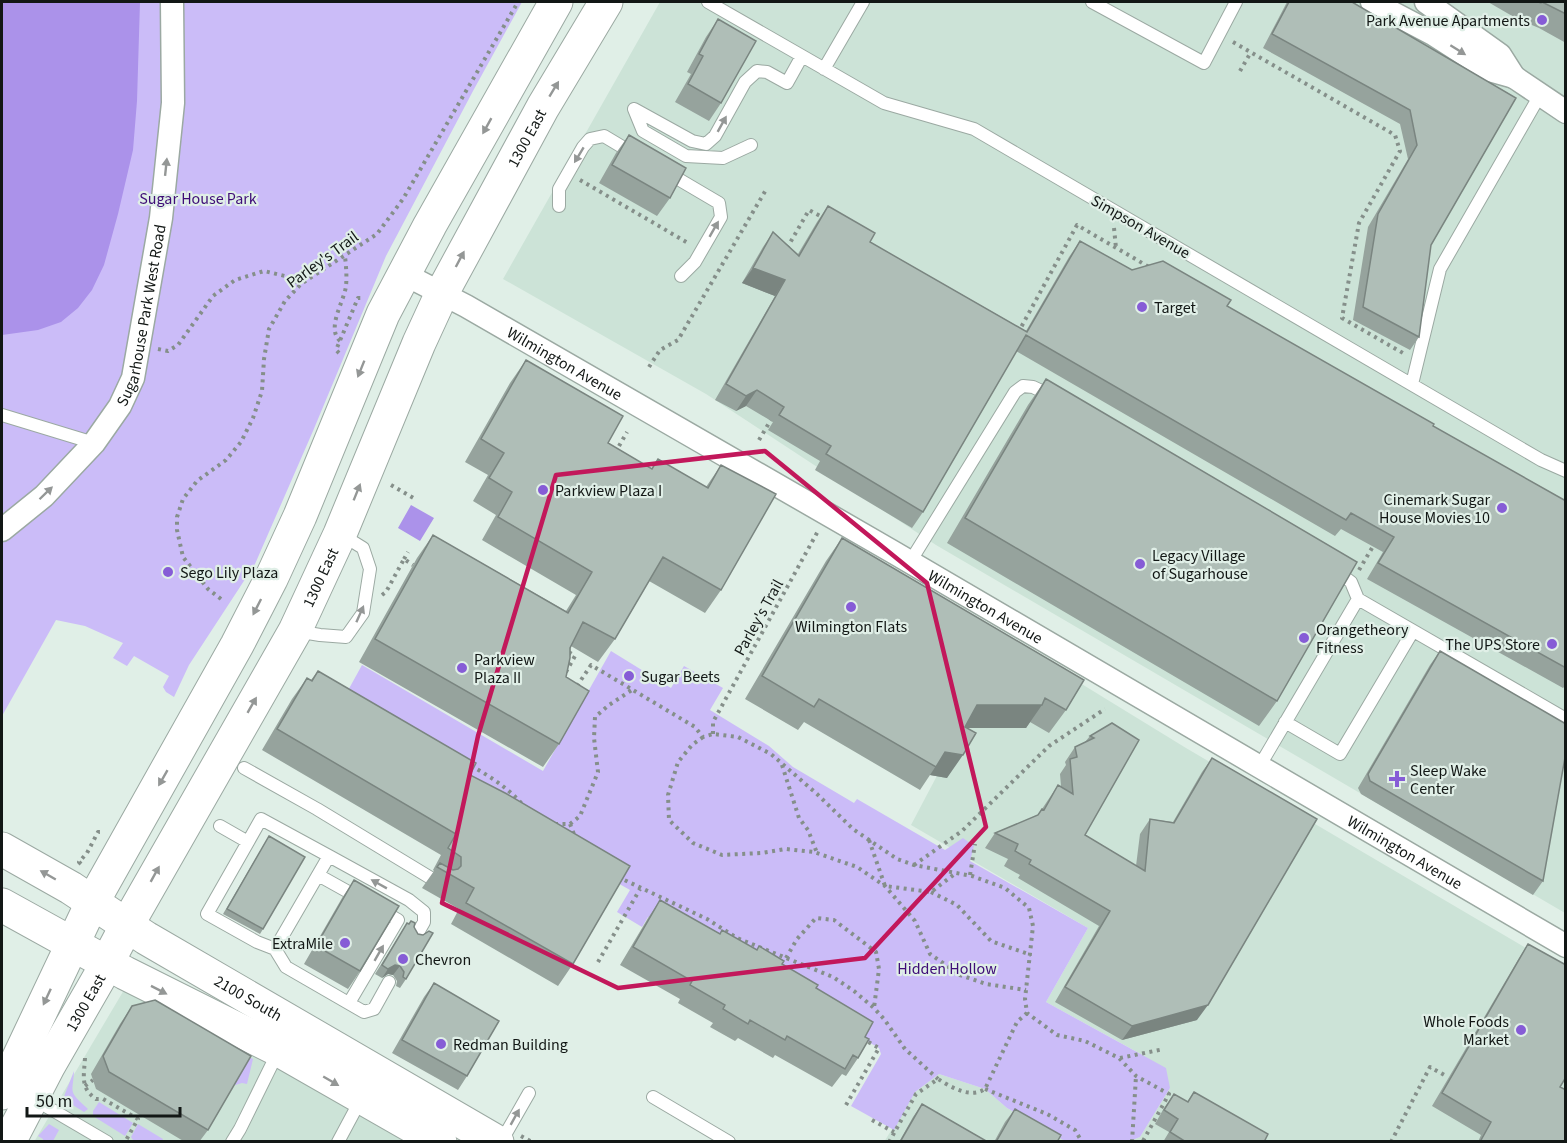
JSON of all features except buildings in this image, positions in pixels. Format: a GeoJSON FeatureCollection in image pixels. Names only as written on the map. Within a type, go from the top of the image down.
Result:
{"type":"FeatureCollection","features":[{"type":"Feature","properties":{"kind":"main road","name":"1300 East"},"geometry":{"type":"LineString","coordinates":[[9,1142],[16,1096],[72,944],[92,903],[221,674],[271,579],[300,516],[383,314],[430,225],[556,2]]}},
{"type":"Feature","properties":{"kind":"main road","name":"1300 East"},"geometry":{"type":"LineString","coordinates":[[16,1096],[107,963],[295,631],[340,534],[442,293],[543,107],[606,2]]}},
{"type":"Feature","properties":{"kind":"main road","name":"2100 South"},"geometry":{"type":"LineString","coordinates":[[2,849],[71,888],[146,938],[499,1142]]}},
{"type":"Feature","properties":{"kind":"main road","name":"2100 South"},"geometry":{"type":"LineString","coordinates":[[2,905],[107,963],[279,1050],[431,1139]]}},
{"type":"Feature","properties":{"kind":"main road"},"geometry":{"type":"LineString","coordinates":[[431,1139],[432,1132],[440,1130],[468,1142]]}},
{"type":"Feature","properties":{"kind":"street","name":"Sugarhouse Park West Road"},"geometry":{"type":"LineString","coordinates":[[2,530],[44,496],[94,443],[120,406],[133,378],[161,218],[173,103],[172,2]]}},
{"type":"Feature","properties":{"kind":"street"},"geometry":{"type":"LineString","coordinates":[[1372,2],[1414,11],[1489,70],[1514,77],[1566,112]]}},
{"type":"Feature","properties":{"kind":"street"},"geometry":{"type":"LineString","coordinates":[[1426,2],[1500,55],[1514,77]]}},
{"type":"Feature","properties":{"kind":"street","name":"Wilmington Avenue"},"geometry":{"type":"LineString","coordinates":[[404,274],[442,293],[910,562],[1566,946]]}},
{"type":"Feature","properties":{"kind":"lane","name":"Simpson Avenue"},"geometry":{"type":"LineString","coordinates":[[708,2],[884,103],[974,129],[1541,460],[1566,471]]}},
{"type":"Feature","properties":{"kind":"lane"},"geometry":{"type":"LineString","coordinates":[[824,69],[863,2]]}},
{"type":"Feature","properties":{"kind":"lane"},"geometry":{"type":"LineString","coordinates":[[1092,2],[1204,63],[1236,2]]}},
{"type":"Feature","properties":{"kind":"lane"},"geometry":{"type":"LineString","coordinates":[[751,145],[723,158],[686,156],[643,131],[634,109],[692,141],[706,144],[715,136],[745,82],[757,71],[766,72],[786,83],[802,56]]}},
{"type":"Feature","properties":{"kind":"lane"},"geometry":{"type":"LineString","coordinates":[[1412,384],[1440,269],[1540,95]]}},
{"type":"Feature","properties":{"kind":"lane"},"geometry":{"type":"LineString","coordinates":[[559,206],[559,189],[590,139],[604,136],[642,158]]}},
{"type":"Feature","properties":{"kind":"lane"},"geometry":{"type":"LineString","coordinates":[[662,169],[719,203],[721,217],[695,262],[681,276]]}},
{"type":"Feature","properties":{"kind":"lane"},"geometry":{"type":"LineString","coordinates":[[910,562],[1015,392],[1023,386],[1033,387],[1066,405]]}},
{"type":"Feature","properties":{"kind":"lane"},"geometry":{"type":"LineString","coordinates":[[2,414],[94,443]]}},
{"type":"Feature","properties":{"kind":"lane"},"geometry":{"type":"LineString","coordinates":[[295,631],[346,637],[363,613],[370,569],[363,548],[340,534]]}},
{"type":"Feature","properties":{"kind":"lane"},"geometry":{"type":"LineString","coordinates":[[1323,560],[1351,582],[1358,599],[1566,719]]}},
{"type":"Feature","properties":{"kind":"lane"},"geometry":{"type":"LineString","coordinates":[[1259,767],[1358,599]]}},
{"type":"Feature","properties":{"kind":"lane"},"geometry":{"type":"LineString","coordinates":[[1285,722],[1340,754],[1413,631]]}},
{"type":"Feature","properties":{"kind":"lane"},"geometry":{"type":"LineString","coordinates":[[244,768],[439,883]]}},
{"type":"Feature","properties":{"kind":"lane"},"geometry":{"type":"LineString","coordinates":[[389,982],[374,1009],[364,1012],[286,967],[274,949],[207,914],[261,819],[409,900],[424,912],[424,922],[416,936]]}},
{"type":"Feature","properties":{"kind":"lane"},"geometry":{"type":"LineString","coordinates":[[220,826],[248,842]]}},
{"type":"Feature","properties":{"kind":"lane"},"geometry":{"type":"LineString","coordinates":[[274,949],[329,856]]}},
{"type":"Feature","properties":{"kind":"lane"},"geometry":{"type":"LineString","coordinates":[[318,875],[398,920],[349,1004]]}},
{"type":"Feature","properties":{"kind":"lane"},"geometry":{"type":"LineString","coordinates":[[232,1142],[279,1050]]}},
{"type":"Feature","properties":{"kind":"lane"},"geometry":{"type":"LineString","coordinates":[[499,1142],[529,1093]]}},
{"type":"Feature","properties":{"kind":"lane"},"geometry":{"type":"LineString","coordinates":[[16,1096],[107,1142]]}},
{"type":"Feature","properties":{"kind":"lane"},"geometry":{"type":"LineString","coordinates":[[653,1097],[728,1141]]}},
{"type":"Feature","properties":{"kind":"lane"},"geometry":{"type":"LineString","coordinates":[[338,1142],[362,1098]]}},
{"type":"Feature","properties":{"kind":"path","name":"Parley's Trail"},"geometry":{"type":"LineString","coordinates":[[220,599],[208,589],[183,557],[177,530],[177,517],[183,499],[196,480],[226,460],[241,442],[253,418],[262,391],[269,329],[285,301],[301,284],[377,234],[403,200],[518,2]]}},
{"type":"Feature","properties":{"kind":"path"},"geometry":{"type":"LineString","coordinates":[[1232,41],[1395,135],[1400,151],[1359,223],[1342,318],[1345,322],[1407,355]]}},
{"type":"Feature","properties":{"kind":"path"},"geometry":{"type":"LineString","coordinates":[[1240,71],[1251,52]]}},
{"type":"Feature","properties":{"kind":"path"},"geometry":{"type":"LineString","coordinates":[[576,177],[696,248]]}},
{"type":"Feature","properties":{"kind":"path"},"geometry":{"type":"LineString","coordinates":[[649,368],[660,350],[678,340],[767,188]]}},
{"type":"Feature","properties":{"kind":"path"},"geometry":{"type":"LineString","coordinates":[[786,250],[809,210],[828,220]]}},
{"type":"Feature","properties":{"kind":"path"},"geometry":{"type":"LineString","coordinates":[[1009,326],[1019,331],[1077,225],[1157,272]]}},
{"type":"Feature","properties":{"kind":"path"},"geometry":{"type":"LineString","coordinates":[[1114,225],[1117,249]]}},
{"type":"Feature","properties":{"kind":"path"},"geometry":{"type":"LineString","coordinates":[[340,341],[335,337],[334,328],[346,287],[345,256]]}},
{"type":"Feature","properties":{"kind":"path"},"geometry":{"type":"LineString","coordinates":[[168,351],[178,345],[213,296],[235,280],[264,271],[285,276],[301,284]]}},
{"type":"Feature","properties":{"kind":"path"},"geometry":{"type":"LineString","coordinates":[[336,350],[356,303]]}},
{"type":"Feature","properties":{"kind":"path"},"geometry":{"type":"LineString","coordinates":[[759,440],[777,410]]}},
{"type":"Feature","properties":{"kind":"path"},"geometry":{"type":"LineString","coordinates":[[619,446],[627,432]]}},
{"type":"Feature","properties":{"kind":"path"},"geometry":{"type":"LineString","coordinates":[[391,485],[415,499]]}},
{"type":"Feature","properties":{"kind":"path","name":"Parley's Trail"},"geometry":{"type":"LineString","coordinates":[[713,734],[713,722],[817,534]]}},
{"type":"Feature","properties":{"kind":"path"},"geometry":{"type":"LineString","coordinates":[[1357,574],[1381,534]]}},
{"type":"Feature","properties":{"kind":"path"},"geometry":{"type":"LineString","coordinates":[[377,599],[386,592],[408,552]]}},
{"type":"Feature","properties":{"kind":"path"},"geometry":{"type":"LineString","coordinates":[[404,559],[413,565]]}},
{"type":"Feature","properties":{"kind":"path"},"geometry":{"type":"LineString","coordinates":[[563,678],[575,656],[564,650]]}},
{"type":"Feature","properties":{"kind":"path"},"geometry":{"type":"LineString","coordinates":[[570,682],[578,687],[591,665],[695,727],[703,737]]}},
{"type":"Feature","properties":{"kind":"path"},"geometry":{"type":"LineString","coordinates":[[547,824],[570,824],[580,816],[598,772],[594,738],[595,717],[632,690]]}},
{"type":"Feature","properties":{"kind":"path"},"geometry":{"type":"LineString","coordinates":[[914,865],[962,831],[1049,746],[1105,709]]}},
{"type":"Feature","properties":{"kind":"path"},"geometry":{"type":"LineString","coordinates":[[1026,990],[986,984],[960,975],[930,954],[915,921],[885,886],[857,867],[817,853],[786,849],[722,855],[693,843],[669,820],[668,795],[678,762],[692,745],[703,737],[713,734],[738,738],[771,754],[853,829],[897,859],[914,865],[969,875],[1005,888],[1029,908],[1033,926],[1026,990],[1024,999],[1027,1013],[1057,1035],[1085,1041],[1119,1058],[1136,1076],[1169,1094],[1143,1141]]}},
{"type":"Feature","properties":{"kind":"path"},"geometry":{"type":"LineString","coordinates":[[465,762],[513,793],[525,807]]}},
{"type":"Feature","properties":{"kind":"path"},"geometry":{"type":"LineString","coordinates":[[782,764],[799,818],[808,830],[817,853]]}},
{"type":"Feature","properties":{"kind":"path"},"geometry":{"type":"LineString","coordinates":[[570,824],[578,844]]}},
{"type":"Feature","properties":{"kind":"path"},"geometry":{"type":"LineString","coordinates":[[81,864],[79,862],[87,853],[98,832]]}},
{"type":"Feature","properties":{"kind":"path"},"geometry":{"type":"LineString","coordinates":[[868,840],[885,886]]}},
{"type":"Feature","properties":{"kind":"path"},"geometry":{"type":"LineString","coordinates":[[969,875],[975,844]]}},
{"type":"Feature","properties":{"kind":"path"},"geometry":{"type":"LineString","coordinates":[[931,892],[956,873]]}},
{"type":"Feature","properties":{"kind":"path"},"geometry":{"type":"LineString","coordinates":[[613,875],[707,919],[737,939],[833,977],[874,1008],[905,1049],[950,1087],[979,1093],[985,1089],[1017,1022],[1027,1013]]}},
{"type":"Feature","properties":{"kind":"path"},"geometry":{"type":"LineString","coordinates":[[885,886],[931,892],[957,905],[991,941],[1030,955]]}},
{"type":"Feature","properties":{"kind":"path"},"geometry":{"type":"LineString","coordinates":[[598,962],[640,889]]}},
{"type":"Feature","properties":{"kind":"path"},"geometry":{"type":"LineString","coordinates":[[786,958],[797,939],[816,918],[834,920],[876,952],[879,969],[874,1008]]}},
{"type":"Feature","properties":{"kind":"path"},"geometry":{"type":"LineString","coordinates":[[846,1105],[879,1048],[858,1036]]}},
{"type":"Feature","properties":{"kind":"path"},"geometry":{"type":"LineString","coordinates":[[1119,1058],[1164,1049]]}},
{"type":"Feature","properties":{"kind":"path"},"geometry":{"type":"LineString","coordinates":[[89,1051],[84,1059],[84,1086],[89,1094],[96,1099],[103,1099],[138,1119],[125,1142]]}},
{"type":"Feature","properties":{"kind":"path"},"geometry":{"type":"LineString","coordinates":[[1391,1142],[1430,1067],[1446,1076]]}},
{"type":"Feature","properties":{"kind":"path"},"geometry":{"type":"LineString","coordinates":[[1132,1142],[1136,1076]]}},
{"type":"Feature","properties":{"kind":"path"},"geometry":{"type":"LineString","coordinates":[[888,1142],[916,1094],[938,1079]]}},
{"type":"Feature","properties":{"kind":"path"},"geometry":{"type":"LineString","coordinates":[[84,1086],[93,1080]]}},
{"type":"Feature","properties":{"kind":"path"},"geometry":{"type":"LineString","coordinates":[[985,1089],[1047,1114],[1075,1130],[1082,1142]]}},
{"type":"Feature","properties":{"kind":"path"},"geometry":{"type":"LineString","coordinates":[[872,1120],[894,1132]]}},
{"type":"Feature","properties":{"kind":"highlighted area"},"geometry":{"type":"Polygon","coordinates":[[[765,451],[927,583],[986,827],[865,958],[618,988],[442,903],[478,736],[556,475],[765,451]]]}},
{"type":"Feature","properties":{"kind":"shaded area"},"geometry":{"type":"Polygon","coordinates":[[[2,2],[140,2],[133,150],[104,265],[92,290],[78,308],[61,322],[38,330],[2,335],[2,2]]]}},
{"type":"Feature","properties":{"kind":"shaded area"},"geometry":{"type":"Polygon","coordinates":[[[660,2],[1565,2],[1565,913],[936,545],[706,394],[503,279],[660,2]]]}},
{"type":"Feature","properties":{"kind":"shaded area"},"geometry":{"type":"Polygon","coordinates":[[[411,505],[434,518],[420,541],[398,528],[411,505]]]}},
{"type":"Feature","properties":{"kind":"shaded area"},"geometry":{"type":"Polygon","coordinates":[[[1067,675],[1186,748],[1565,971],[1565,1141],[1130,1141],[1140,1137],[1170,1088],[1139,1053],[1046,1002],[1088,928],[911,825],[960,732],[1067,675]]]}},
{"type":"Feature","properties":{"kind":"shaded area"},"geometry":{"type":"Polygon","coordinates":[[[124,990],[215,1032],[404,1141],[34,1142],[124,990]]]}},
{"type":"Feature","properties":{"kind":"shaded area"},"geometry":{"type":"Polygon","coordinates":[[[939,1074],[985,1089],[1007,1108],[1064,1140],[1063,1142],[884,1142],[915,1092],[939,1074]]]}},
{"type":"Feature","properties":{"kind":"green space","name":"Sugar House Park"},"geometry":{"type":"Polygon","coordinates":[[[2,2],[522,2],[386,256],[255,564],[189,665],[174,697],[163,687],[169,676],[134,656],[127,666],[113,658],[123,643],[85,626],[56,620],[2,716],[2,2]]]}},
{"type":"Feature","properties":{"kind":"green space","name":"Hidden Hollow"},"geometry":{"type":"Polygon","coordinates":[[[611,651],[671,688],[684,666],[723,688],[710,710],[769,746],[793,767],[854,803],[857,799],[945,850],[963,838],[974,846],[970,861],[1088,928],[1046,1002],[1166,1068],[1170,1088],[1140,1137],[1130,1141],[1063,1141],[1007,1108],[985,1089],[939,1074],[915,1092],[894,1130],[851,1106],[881,1054],[879,1048],[648,917],[642,927],[617,912],[630,890],[496,814],[340,705],[362,665],[543,771],[611,651]]]}},
{"type":"Feature","properties":{"kind":"green space"},"geometry":{"type":"Polygon","coordinates":[[[202,1033],[253,1059],[247,1084],[232,1086],[202,1033]]]}},
{"type":"Feature","properties":{"kind":"green space"},"geometry":{"type":"Polygon","coordinates":[[[74,1071],[72,1088],[74,1095],[88,1109],[84,1112],[63,1099],[74,1071]]]}},
{"type":"Feature","properties":{"kind":"green space"},"geometry":{"type":"Polygon","coordinates":[[[99,1102],[133,1123],[125,1136],[93,1116],[93,1111],[99,1102]]]}},
{"type":"Feature","properties":{"kind":"green space"},"geometry":{"type":"Polygon","coordinates":[[[49,1124],[59,1130],[53,1141],[43,1141],[38,1136],[49,1124]]]}},
{"type":"Feature","properties":{"kind":"green space"},"geometry":{"type":"Polygon","coordinates":[[[138,1124],[163,1139],[162,1141],[133,1140],[131,1137],[138,1124]]]}},
{"type":"Feature","properties":{"kind":"place","name":"Park Avenue Apartments"},"geometry":{"type":"Point","coordinates":[1542,20]}},
{"type":"Feature","properties":{"kind":"place","name":"Target"},"geometry":{"type":"Point","coordinates":[1142,307]}},
{"type":"Feature","properties":{"kind":"place","name":"Parkview Plaza I"},"geometry":{"type":"Point","coordinates":[543,490]}},
{"type":"Feature","properties":{"kind":"place","name":"Cinemark Sugar House Movies 10"},"geometry":{"type":"Point","coordinates":[1502,508]}},
{"type":"Feature","properties":{"kind":"place","name":"Legacy Village of Sugarhouse"},"geometry":{"type":"Point","coordinates":[1140,564]}},
{"type":"Feature","properties":{"kind":"place","name":"Sego Lily Plaza"},"geometry":{"type":"Point","coordinates":[168,572]}},
{"type":"Feature","properties":{"kind":"place","name":"Wilmington Flats"},"geometry":{"type":"Point","coordinates":[851,607]}},
{"type":"Feature","properties":{"kind":"place","name":"Orangetheory Fitness"},"geometry":{"type":"Point","coordinates":[1304,638]}},
{"type":"Feature","properties":{"kind":"place","name":"The UPS Store"},"geometry":{"type":"Point","coordinates":[1552,644]}},
{"type":"Feature","properties":{"kind":"place","name":"Parkview Plaza II"},"geometry":{"type":"Point","coordinates":[462,668]}},
{"type":"Feature","properties":{"kind":"place","name":"Sugar Beets"},"geometry":{"type":"Point","coordinates":[629,676]}},
{"type":"Feature","properties":{"kind":"place","name":"Sleep Wake Center"},"geometry":{"type":"Point","coordinates":[1397,779]}},
{"type":"Feature","properties":{"kind":"place","name":"ExtraMile"},"geometry":{"type":"Point","coordinates":[345,943]}},
{"type":"Feature","properties":{"kind":"place","name":"Chevron"},"geometry":{"type":"Point","coordinates":[403,959]}},
{"type":"Feature","properties":{"kind":"place","name":"Whole Foods Market"},"geometry":{"type":"Point","coordinates":[1521,1030]}},
{"type":"Feature","properties":{"kind":"place","name":"Redman Building"},"geometry":{"type":"Point","coordinates":[441,1044]}}]}
